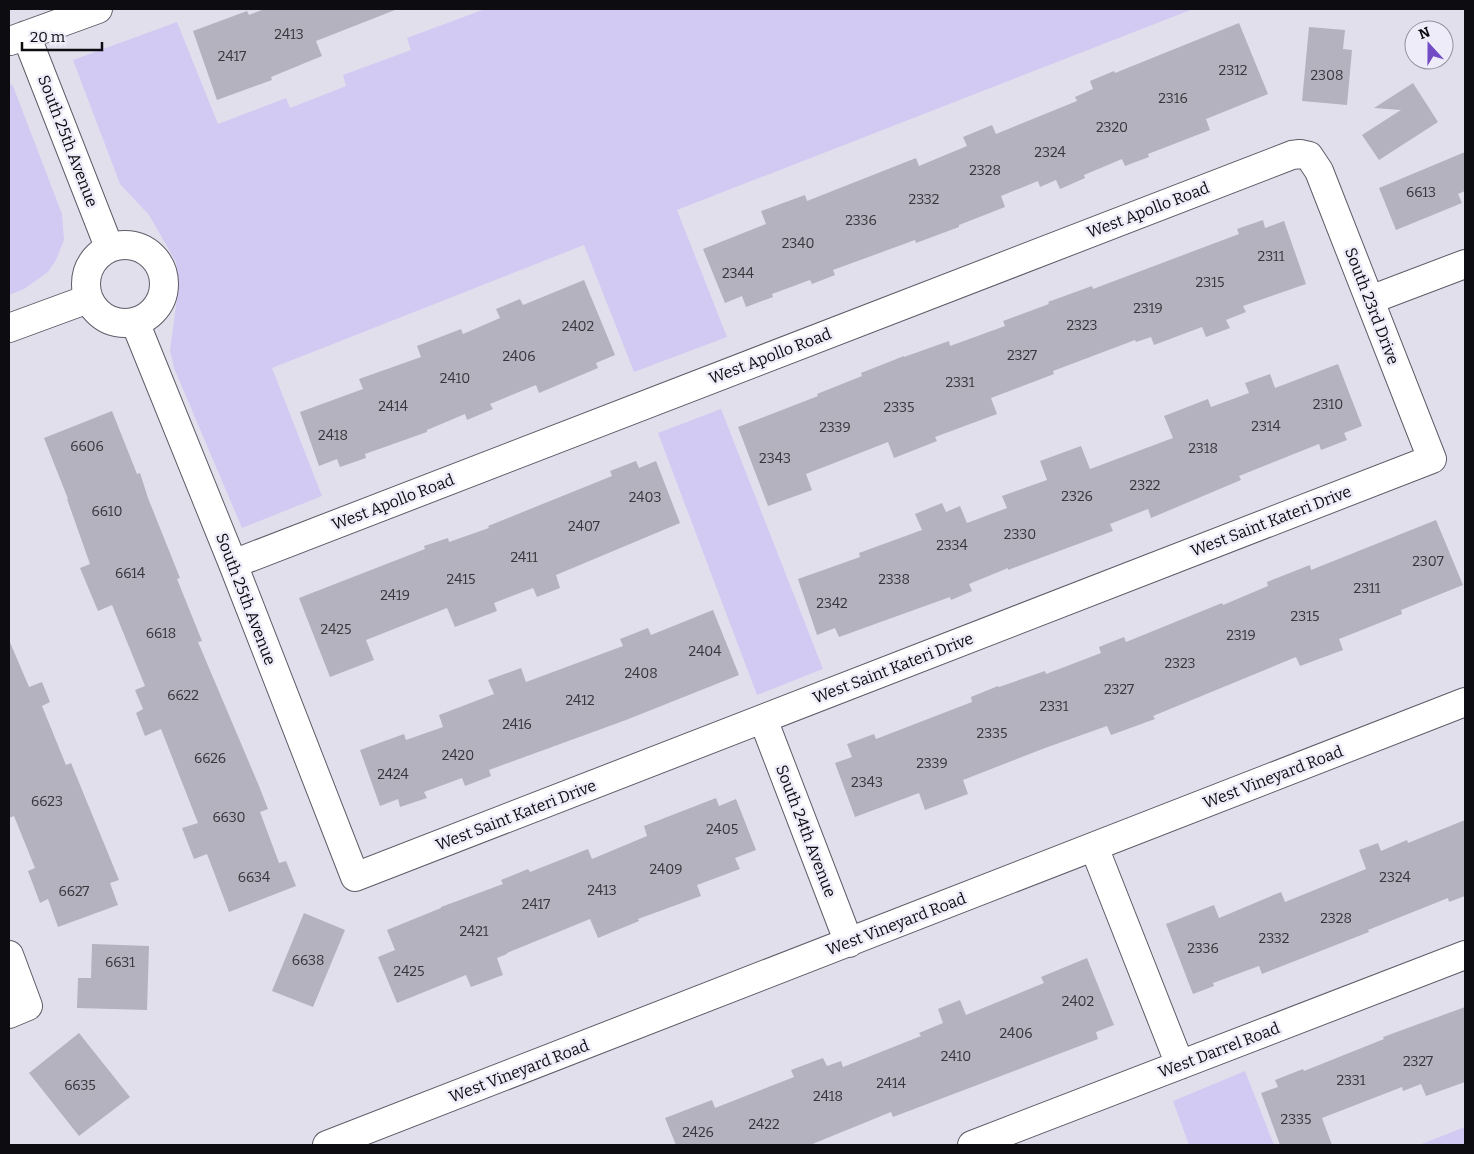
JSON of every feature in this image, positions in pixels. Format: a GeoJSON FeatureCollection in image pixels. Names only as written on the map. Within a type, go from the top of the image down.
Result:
{"type":"FeatureCollection","features":[{"type":"Feature","properties":{"kind":"street"},"geometry":{"type":"LineString","coordinates":[[17,38],[98,9]]}},
{"type":"Feature","properties":{"kind":"street","name":"South 25th Avenue"},"geometry":{"type":"LineString","coordinates":[[17,38],[109,247]]}},
{"type":"Feature","properties":{"kind":"street","name":"West Apollo Road"},"geometry":{"type":"LineString","coordinates":[[233,564],[1292,155],[1309,156]]}},
{"type":"Feature","properties":{"kind":"street","name":"South 23rd Drive"},"geometry":{"type":"LineString","coordinates":[[1309,156],[1319,171],[1432,459]]}},
{"type":"Feature","properties":{"kind":"street"},"geometry":{"type":"LineString","coordinates":[[125,244],[140,246],[153,255],[162,268],[164,283],[162,298],[153,312],[136,322],[125,324],[110,320],[96,312],[88,299],[85,284],[88,268],[96,256],[109,247],[125,244]]}},
{"type":"Feature","properties":{"kind":"street"},"geometry":{"type":"LineString","coordinates":[[1370,300],[1465,264]]}},
{"type":"Feature","properties":{"kind":"street"},"geometry":{"type":"LineString","coordinates":[[9,328],[88,299]]}},
{"type":"Feature","properties":{"kind":"street","name":"South 25th Avenue"},"geometry":{"type":"LineString","coordinates":[[136,322],[355,877]]}},
{"type":"Feature","properties":{"kind":"street","name":"West Saint Kateri Drive"},"geometry":{"type":"LineString","coordinates":[[355,877],[1432,459]]}},
{"type":"Feature","properties":{"kind":"street","name":"West Vineyard Road"},"geometry":{"type":"LineString","coordinates":[[327,1145],[1465,702]]}},
{"type":"Feature","properties":{"kind":"street","name":"South 24th Avenue"},"geometry":{"type":"LineString","coordinates":[[763,719],[849,943]]}},
{"type":"Feature","properties":{"kind":"street"},"geometry":{"type":"LineString","coordinates":[[1094,847],[1180,1065]]}},
{"type":"Feature","properties":{"kind":"street"},"geometry":{"type":"LineString","coordinates":[[9,955],[19,1010]]}},
{"type":"Feature","properties":{"kind":"street","name":"West Darrel Road"},"geometry":{"type":"LineString","coordinates":[[972,1145],[1465,955]]}},
{"type":"Feature","properties":{"kind":"shaded area"},"geometry":{"type":"Polygon","coordinates":[[[485,9],[1193,9],[677,210],[727,337],[634,372],[584,245],[272,368],[322,496],[242,528],[174,368],[170,350],[179,284],[176,262],[149,215],[120,184],[73,60],[177,22],[218,124],[286,98],[290,108],[346,86],[343,75],[411,50],[407,38],[485,9]]]}},
{"type":"Feature","properties":{"kind":"shaded area"},"geometry":{"type":"Polygon","coordinates":[[[9,83],[13,86],[62,214],[64,240],[56,260],[48,272],[24,289],[9,295],[9,83]]]}},
{"type":"Feature","properties":{"kind":"shaded area"},"geometry":{"type":"Polygon","coordinates":[[[721,409],[823,669],[757,695],[658,433],[721,409]]]}},
{"type":"Feature","properties":{"kind":"shaded area"},"geometry":{"type":"Polygon","coordinates":[[[1245,1071],[1274,1145],[1189,1145],[1173,1101],[1245,1071]]]}},
{"type":"Feature","properties":{"kind":"shaded area"},"geometry":{"type":"Polygon","coordinates":[[[1465,1127],[1465,1145],[1419,1145],[1465,1127]]]}},
{"type":"Feature","properties":{"kind":"building"},"geometry":{"type":"Polygon","coordinates":[[[264,9],[395,10],[316,41],[322,56],[271,77],[272,80],[217,100],[193,31],[247,11],[249,15],[264,9]]]}},
{"type":"Feature","properties":{"kind":"building"},"geometry":{"type":"Polygon","coordinates":[[[1239,23],[1268,94],[1206,119],[1210,130],[1148,154],[1149,157],[1125,166],[1122,159],[1084,175],[1085,178],[1060,189],[1056,180],[1040,187],[1038,181],[1001,196],[1005,207],[916,243],[915,240],[833,270],[835,275],[812,284],[810,280],[772,294],[773,297],[746,307],[742,296],[725,303],[703,249],[766,224],[761,211],[805,195],[807,201],[916,158],[919,166],[967,146],[963,137],[992,125],[996,134],[1077,101],[1075,97],[1093,89],[1090,81],[1114,71],[1115,73],[1239,23]]]}},
{"type":"Feature","properties":{"kind":"building"},"geometry":{"type":"Polygon","coordinates":[[[1309,27],[1345,30],[1343,49],[1352,50],[1347,105],[1302,101],[1309,27]]]}},
{"type":"Feature","properties":{"kind":"building"},"geometry":{"type":"Polygon","coordinates":[[[1413,83],[1438,122],[1379,160],[1362,135],[1401,110],[1374,108],[1413,83]]]}},
{"type":"Feature","properties":{"kind":"building"},"geometry":{"type":"Polygon","coordinates":[[[1465,152],[1465,191],[1458,194],[1462,203],[1396,230],[1379,188],[1465,152]]]}},
{"type":"Feature","properties":{"kind":"building"},"geometry":{"type":"Polygon","coordinates":[[[1263,220],[1265,228],[1284,221],[1306,284],[1243,306],[1246,312],[1226,320],[1230,328],[1206,337],[1202,327],[1154,345],[1151,337],[1136,342],[1135,340],[1053,371],[1054,374],[991,398],[997,414],[935,437],[937,441],[894,458],[888,442],[806,474],[812,490],[768,506],[738,427],[818,396],[817,394],[862,376],[861,373],[904,356],[949,341],[950,346],[1005,326],[1003,321],[1049,304],[1048,302],[1092,286],[1093,289],[1239,234],[1237,229],[1263,220]]]}},
{"type":"Feature","properties":{"kind":"building"},"geometry":{"type":"Polygon","coordinates":[[[584,280],[615,355],[596,363],[598,368],[539,393],[536,385],[490,404],[493,409],[467,420],[465,414],[427,430],[427,432],[365,454],[366,458],[340,467],[337,459],[319,466],[300,412],[363,389],[359,379],[421,357],[417,346],[461,329],[463,334],[500,318],[496,309],[520,299],[523,305],[584,280]]]}},
{"type":"Feature","properties":{"kind":"building"},"geometry":{"type":"Polygon","coordinates":[[[1338,364],[1362,426],[1344,433],[1347,440],[1321,450],[1319,444],[1239,476],[1241,480],[1151,518],[1148,509],[1110,524],[1113,531],[1008,570],[1008,568],[969,584],[972,591],[951,600],[950,597],[839,637],[835,628],[817,635],[798,579],[860,557],[859,553],[922,530],[915,514],[942,503],[946,512],[960,506],[967,523],[1007,508],[1002,496],[1047,480],[1040,461],[1081,446],[1090,469],[1173,438],[1164,416],[1208,399],[1211,407],[1249,393],[1245,383],[1270,374],[1275,388],[1338,364]]]}},
{"type":"Feature","properties":{"kind":"building"},"geometry":{"type":"Polygon","coordinates":[[[112,411],[137,474],[140,473],[180,578],[177,579],[202,641],[198,642],[268,809],[260,812],[279,863],[286,861],[296,886],[229,912],[207,854],[194,859],[182,828],[198,823],[161,729],[145,736],[136,713],[143,709],[135,690],[145,686],[112,605],[98,611],[80,568],[90,564],[68,499],[44,438],[112,411]]]}},
{"type":"Feature","properties":{"kind":"building"},"geometry":{"type":"Polygon","coordinates":[[[636,461],[639,468],[656,461],[680,523],[556,575],[560,588],[537,597],[533,588],[494,603],[497,611],[455,627],[447,608],[366,640],[374,660],[330,677],[299,598],[425,549],[424,546],[448,538],[449,542],[489,528],[488,526],[612,476],[610,471],[636,461]]]}},
{"type":"Feature","properties":{"kind":"building"},"geometry":{"type":"Polygon","coordinates":[[[1436,520],[1463,585],[1401,610],[1402,614],[1339,639],[1343,650],[1300,666],[1296,657],[1153,716],[1155,719],[1111,735],[1107,726],[1045,748],[963,780],[968,794],[925,810],[919,793],[855,817],[835,763],[852,757],[847,744],[874,734],[876,739],[972,702],[971,697],[998,686],[1045,671],[1046,674],[1101,653],[1099,647],[1124,637],[1126,642],[1222,603],[1223,605],[1268,586],[1267,582],[1310,565],[1311,570],[1436,520]]]}},
{"type":"Feature","properties":{"kind":"building"},"geometry":{"type":"Polygon","coordinates":[[[713,610],[739,675],[626,720],[489,770],[491,776],[465,786],[462,778],[424,792],[427,798],[400,807],[398,799],[380,806],[360,750],[404,734],[406,740],[443,727],[439,715],[494,694],[488,680],[521,668],[526,682],[623,646],[620,639],[648,628],[651,635],[713,610]]]}},
{"type":"Feature","properties":{"kind":"building"},"geometry":{"type":"Polygon","coordinates":[[[9,640],[29,687],[42,682],[50,702],[42,706],[66,765],[71,763],[119,880],[110,883],[118,905],[58,927],[48,899],[40,903],[28,871],[35,868],[14,816],[9,818],[9,640]]]}},
{"type":"Feature","properties":{"kind":"building"},"geometry":{"type":"Polygon","coordinates":[[[716,798],[719,806],[736,799],[756,850],[735,858],[740,869],[697,885],[701,896],[638,919],[639,921],[598,938],[590,919],[497,958],[503,975],[471,987],[466,975],[397,1003],[378,957],[395,950],[387,930],[503,884],[501,880],[528,869],[530,872],[588,849],[592,859],[647,836],[644,826],[716,798]]]}},
{"type":"Feature","properties":{"kind":"building"},"geometry":{"type":"Polygon","coordinates":[[[1465,820],[1465,896],[1449,902],[1448,898],[1368,930],[1369,932],[1262,974],[1259,966],[1213,983],[1214,986],[1193,994],[1166,924],[1214,905],[1219,918],[1281,892],[1285,902],[1366,869],[1359,850],[1378,843],[1381,851],[1407,840],[1408,843],[1465,820]]]}},
{"type":"Feature","properties":{"kind":"building"},"geometry":{"type":"Polygon","coordinates":[[[304,913],[345,930],[313,1007],[272,991],[304,913]]]}},
{"type":"Feature","properties":{"kind":"building"},"geometry":{"type":"Polygon","coordinates":[[[92,944],[149,946],[147,1010],[77,1008],[78,978],[91,978],[92,944]]]}},
{"type":"Feature","properties":{"kind":"building"},"geometry":{"type":"Polygon","coordinates":[[[1087,958],[1114,1025],[1096,1032],[1098,1039],[893,1117],[891,1112],[810,1145],[676,1145],[665,1118],[712,1100],[715,1108],[794,1077],[791,1070],[823,1058],[827,1066],[841,1061],[843,1067],[921,1036],[919,1033],[943,1023],[938,1009],[960,1000],[966,1015],[1044,983],[1041,977],[1087,958]]]}},
{"type":"Feature","properties":{"kind":"building"},"geometry":{"type":"Polygon","coordinates":[[[1465,1007],[1465,1082],[1426,1096],[1421,1084],[1403,1091],[1402,1087],[1322,1118],[1332,1145],[1280,1145],[1261,1093],[1278,1087],[1275,1080],[1303,1069],[1304,1071],[1384,1039],[1383,1037],[1465,1007]]]}},
{"type":"Feature","properties":{"kind":"building"},"geometry":{"type":"Polygon","coordinates":[[[79,1033],[130,1097],[79,1136],[29,1073],[79,1033]]]}}]}
